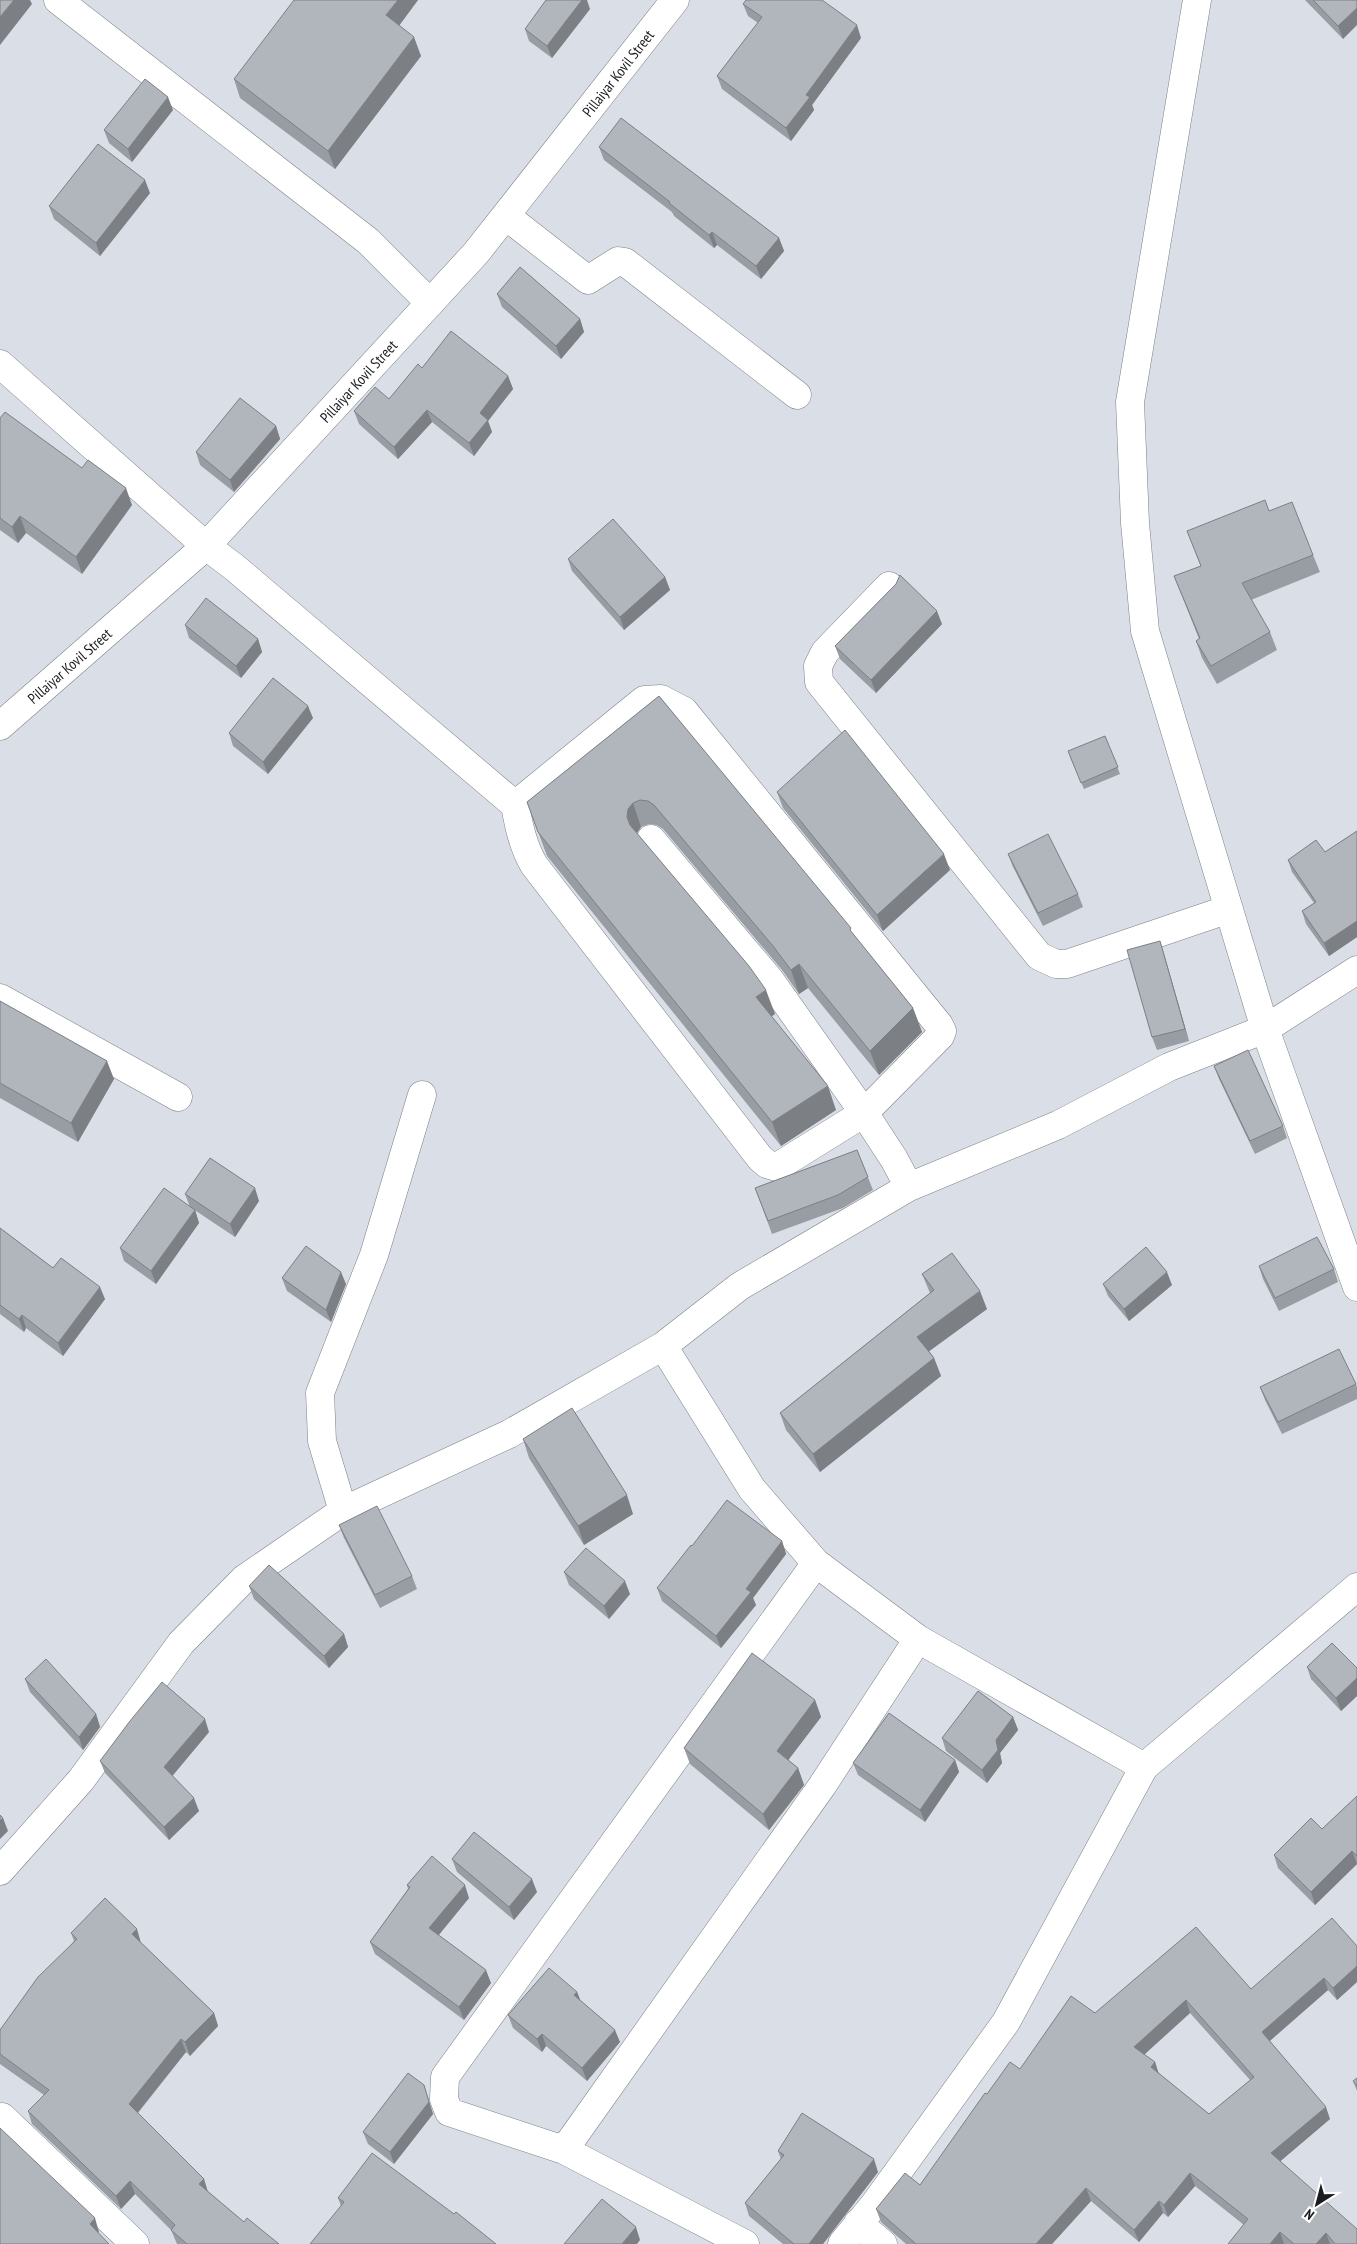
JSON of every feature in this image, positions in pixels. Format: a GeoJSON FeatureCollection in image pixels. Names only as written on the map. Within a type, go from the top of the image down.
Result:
{"type":"FeatureCollection","features":[{"type":"Feature","properties":{"kind":"street"},"geometry":{"type":"LineString","coordinates":[[58,0],[368,241],[430,303]]}},
{"type":"Feature","properties":{"kind":"street","name":"Pillaiyar Kovil Street"},"geometry":{"type":"LineString","coordinates":[[0,725],[206,546],[476,254],[675,0]]}},
{"type":"Feature","properties":{"kind":"street"},"geometry":{"type":"LineString","coordinates":[[1198,0],[1130,402],[1134,523],[1145,631],[1265,1028],[1357,1287]]}},
{"type":"Feature","properties":{"kind":"street"},"geometry":{"type":"LineString","coordinates":[[506,216],[588,280],[618,261],[625,262],[796,395]]}},
{"type":"Feature","properties":{"kind":"street"},"geometry":{"type":"LineString","coordinates":[[0,364],[206,546],[234,567],[515,805],[521,837],[526,852],[534,865],[760,1158],[767,1164],[777,1166],[864,1113],[936,1042],[942,1031],[684,711],[661,699],[644,700],[515,805]]}},
{"type":"Feature","properties":{"kind":"street"},"geometry":{"type":"LineString","coordinates":[[889,586],[825,652],[818,666],[819,682],[1039,956],[1056,964],[1068,964],[1229,909]]}},
{"type":"Feature","properties":{"kind":"street"},"geometry":{"type":"LineString","coordinates":[[651,839],[770,980],[864,1113],[894,1159],[910,1188]]}},
{"type":"Feature","properties":{"kind":"street"},"geometry":{"type":"LineString","coordinates":[[0,1871],[81,1780],[181,1643],[244,1579],[343,1511],[509,1434],[663,1346],[740,1286],[910,1188],[1058,1125],[1169,1067],[1265,1028],[1357,970]]}},
{"type":"Feature","properties":{"kind":"street"},"geometry":{"type":"LineString","coordinates":[[0,998],[178,1097]]}},
{"type":"Feature","properties":{"kind":"street"},"geometry":{"type":"LineString","coordinates":[[343,1511],[322,1442],[320,1394],[374,1255],[422,1095]]}},
{"type":"Feature","properties":{"kind":"street"},"geometry":{"type":"LineString","coordinates":[[663,1346],[752,1489],[816,1563],[918,1639],[1144,1767]]}},
{"type":"Feature","properties":{"kind":"street"},"geometry":{"type":"LineString","coordinates":[[745,2244],[564,2150],[449,2112],[444,2099],[445,2077],[816,1563]]}},
{"type":"Feature","properties":{"kind":"street"},"geometry":{"type":"LineString","coordinates":[[842,2244],[874,2205],[1006,2022],[1144,1767],[1357,1587]]}},
{"type":"Feature","properties":{"kind":"street"},"geometry":{"type":"LineString","coordinates":[[564,2150],[822,1786],[918,1639]]}},
{"type":"Feature","properties":{"kind":"street"},"geometry":{"type":"LineString","coordinates":[[2,2117],[135,2244]]}},
{"type":"Feature","properties":{"kind":"street"},"geometry":{"type":"LineString","coordinates":[[858,2223],[883,2244]]}},
{"type":"Feature","properties":{"kind":"building"},"geometry":{"type":"Polygon","coordinates":[[[0,0],[14,0],[0,17],[0,0]]]}},
{"type":"Feature","properties":{"kind":"building"},"geometry":{"type":"Polygon","coordinates":[[[294,0],[398,0],[386,15],[414,37],[328,151],[234,79],[294,0]]]}},
{"type":"Feature","properties":{"kind":"building"},"geometry":{"type":"Polygon","coordinates":[[[546,0],[582,0],[547,46],[525,29],[546,0]]]}},
{"type":"Feature","properties":{"kind":"building"},"geometry":{"type":"Polygon","coordinates":[[[746,0],[822,0],[857,25],[806,95],[810,97],[786,128],[717,76],[762,17],[743,4],[746,0]]]}},
{"type":"Feature","properties":{"kind":"building"},"geometry":{"type":"Polygon","coordinates":[[[1313,0],[1357,0],[1357,8],[1338,26],[1313,0]]]}},
{"type":"Feature","properties":{"kind":"building"},"geometry":{"type":"Polygon","coordinates":[[[145,79],[168,97],[128,149],[104,130],[145,79]]]}},
{"type":"Feature","properties":{"kind":"building"},"geometry":{"type":"Polygon","coordinates":[[[621,118],[779,238],[756,266],[712,232],[709,235],[599,147],[621,118]]]}},
{"type":"Feature","properties":{"kind":"building"},"geometry":{"type":"Polygon","coordinates":[[[98,144],[145,180],[96,243],[49,206],[98,144]]]}},
{"type":"Feature","properties":{"kind":"building"},"geometry":{"type":"Polygon","coordinates":[[[520,267],[580,319],[556,346],[497,294],[520,267]]]}},
{"type":"Feature","properties":{"kind":"building"},"geometry":{"type":"Polygon","coordinates":[[[451,331],[508,376],[480,413],[488,420],[469,443],[427,410],[394,447],[354,411],[375,387],[389,399],[418,364],[422,368],[451,331]]]}},
{"type":"Feature","properties":{"kind":"building"},"geometry":{"type":"Polygon","coordinates":[[[240,398],[276,426],[230,480],[196,452],[240,398]]]}},
{"type":"Feature","properties":{"kind":"building"},"geometry":{"type":"Polygon","coordinates":[[[5,412],[82,468],[88,460],[126,488],[76,557],[20,516],[12,527],[0,518],[0,418],[5,412]]]}},
{"type":"Feature","properties":{"kind":"building"},"geometry":{"type":"Polygon","coordinates":[[[1265,500],[1269,511],[1292,502],[1313,555],[1242,583],[1270,632],[1211,666],[1196,641],[1200,638],[1174,576],[1201,566],[1187,531],[1265,500]]]}},
{"type":"Feature","properties":{"kind":"building"},"geometry":{"type":"Polygon","coordinates":[[[613,519],[665,577],[620,617],[568,559],[613,519]]]}},
{"type":"Feature","properties":{"kind":"building"},"geometry":{"type":"Polygon","coordinates":[[[900,575],[937,611],[871,680],[835,646],[896,584],[900,575]]]}},
{"type":"Feature","properties":{"kind":"building"},"geometry":{"type":"Polygon","coordinates":[[[206,598],[258,639],[236,666],[185,625],[206,598]]]}},
{"type":"Feature","properties":{"kind":"building"},"geometry":{"type":"Polygon","coordinates":[[[273,678],[308,706],[263,762],[229,733],[273,678]]]}},
{"type":"Feature","properties":{"kind":"building"},"geometry":{"type":"Polygon","coordinates":[[[659,696],[851,928],[850,930],[913,1008],[870,1051],[799,964],[791,970],[654,805],[648,801],[640,800],[633,803],[628,809],[627,817],[630,825],[749,966],[766,990],[756,997],[828,1086],[772,1122],[538,832],[527,802],[659,696]]]}},
{"type":"Feature","properties":{"kind":"building"},"geometry":{"type":"Polygon","coordinates":[[[845,730],[944,854],[877,915],[777,792],[845,730]]]}},
{"type":"Feature","properties":{"kind":"building"},"geometry":{"type":"Polygon","coordinates":[[[1105,736],[1118,767],[1081,783],[1068,751],[1105,736]]]}},
{"type":"Feature","properties":{"kind":"building"},"geometry":{"type":"Polygon","coordinates":[[[1357,831],[1357,921],[1324,943],[1302,911],[1316,902],[1288,860],[1316,840],[1325,852],[1357,831]]]}},
{"type":"Feature","properties":{"kind":"building"},"geometry":{"type":"Polygon","coordinates":[[[1048,834],[1078,894],[1038,913],[1008,854],[1048,834]]]}},
{"type":"Feature","properties":{"kind":"building"},"geometry":{"type":"Polygon","coordinates":[[[1160,941],[1185,1029],[1152,1037],[1127,950],[1160,941]]]}},
{"type":"Feature","properties":{"kind":"building"},"geometry":{"type":"Polygon","coordinates":[[[0,1001],[107,1061],[71,1123],[0,1083],[0,1001]]]}},
{"type":"Feature","properties":{"kind":"building"},"geometry":{"type":"Polygon","coordinates":[[[1248,1050],[1283,1126],[1250,1141],[1214,1066],[1248,1050]]]}},
{"type":"Feature","properties":{"kind":"building"},"geometry":{"type":"Polygon","coordinates":[[[857,1150],[868,1177],[838,1195],[768,1221],[755,1188],[857,1150]]]}},
{"type":"Feature","properties":{"kind":"building"},"geometry":{"type":"Polygon","coordinates":[[[210,1158],[255,1188],[230,1224],[185,1194],[210,1158]]]}},
{"type":"Feature","properties":{"kind":"building"},"geometry":{"type":"Polygon","coordinates":[[[164,1188],[195,1210],[151,1271],[120,1248],[164,1188]]]}},
{"type":"Feature","properties":{"kind":"building"},"geometry":{"type":"Polygon","coordinates":[[[0,1228],[53,1268],[61,1258],[100,1287],[58,1343],[22,1315],[19,1319],[0,1305],[0,1228]]]}},
{"type":"Feature","properties":{"kind":"building"},"geometry":{"type":"Polygon","coordinates":[[[1317,1237],[1334,1269],[1275,1298],[1259,1266],[1317,1237]]]}},
{"type":"Feature","properties":{"kind":"building"},"geometry":{"type":"Polygon","coordinates":[[[306,1246],[341,1272],[326,1310],[282,1278],[306,1246]]]}},
{"type":"Feature","properties":{"kind":"building"},"geometry":{"type":"Polygon","coordinates":[[[1146,1247],[1167,1272],[1124,1309],[1103,1284],[1146,1247]]]}},
{"type":"Feature","properties":{"kind":"building"},"geometry":{"type":"Polygon","coordinates":[[[952,1253],[980,1291],[917,1337],[934,1358],[813,1454],[780,1413],[934,1290],[922,1274],[952,1253]]]}},
{"type":"Feature","properties":{"kind":"building"},"geometry":{"type":"Polygon","coordinates":[[[1339,1349],[1356,1384],[1278,1422],[1260,1387],[1339,1349]]]}},
{"type":"Feature","properties":{"kind":"building"},"geometry":{"type":"Polygon","coordinates":[[[572,1408],[627,1495],[578,1526],[523,1439],[572,1408]]]}},
{"type":"Feature","properties":{"kind":"building"},"geometry":{"type":"Polygon","coordinates":[[[727,1500],[782,1541],[746,1589],[751,1592],[716,1636],[657,1588],[727,1500]]]}},
{"type":"Feature","properties":{"kind":"building"},"geometry":{"type":"Polygon","coordinates":[[[377,1506],[412,1576],[375,1595],[339,1525],[377,1506]]]}},
{"type":"Feature","properties":{"kind":"building"},"geometry":{"type":"Polygon","coordinates":[[[586,1548],[625,1581],[604,1606],[564,1572],[586,1548]]]}},
{"type":"Feature","properties":{"kind":"building"},"geometry":{"type":"Polygon","coordinates":[[[269,1565],[344,1634],[324,1656],[249,1586],[269,1565]]]}},
{"type":"Feature","properties":{"kind":"building"},"geometry":{"type":"Polygon","coordinates":[[[1332,1643],[1357,1668],[1357,1678],[1336,1698],[1307,1667],[1332,1643]]]}},
{"type":"Feature","properties":{"kind":"building"},"geometry":{"type":"Polygon","coordinates":[[[752,1653],[815,1700],[777,1751],[798,1768],[763,1814],[684,1748],[752,1653]]]}},
{"type":"Feature","properties":{"kind":"building"},"geometry":{"type":"Polygon","coordinates":[[[46,1659],[96,1714],[79,1737],[25,1679],[46,1659]]]}},
{"type":"Feature","properties":{"kind":"building"},"geometry":{"type":"Polygon","coordinates":[[[162,1682],[205,1719],[164,1767],[194,1798],[164,1827],[100,1761],[162,1682]]]}},
{"type":"Feature","properties":{"kind":"building"},"geometry":{"type":"Polygon","coordinates":[[[978,1691],[1013,1717],[996,1740],[998,1750],[982,1770],[942,1738],[978,1691]]]}},
{"type":"Feature","properties":{"kind":"building"},"geometry":{"type":"Polygon","coordinates":[[[889,1713],[955,1760],[920,1810],[853,1763],[889,1713]]]}},
{"type":"Feature","properties":{"kind":"building"},"geometry":{"type":"Polygon","coordinates":[[[1357,1796],[1357,1856],[1352,1851],[1311,1892],[1274,1855],[1311,1818],[1322,1829],[1357,1796]]]}},
{"type":"Feature","properties":{"kind":"building"},"geometry":{"type":"Polygon","coordinates":[[[474,1832],[532,1879],[509,1907],[452,1859],[474,1832]]]}},
{"type":"Feature","properties":{"kind":"building"},"geometry":{"type":"Polygon","coordinates":[[[432,1856],[465,1885],[429,1928],[486,1970],[459,2007],[370,1942],[410,1887],[407,1885],[432,1856]]]}},
{"type":"Feature","properties":{"kind":"building"},"geometry":{"type":"Polygon","coordinates":[[[105,1898],[137,1929],[132,1934],[214,2013],[185,2042],[181,2039],[129,2104],[204,2179],[199,2184],[244,2222],[247,2218],[279,2244],[187,2244],[171,2230],[175,2225],[130,2181],[116,2196],[28,2111],[49,2090],[0,2054],[0,2030],[38,1977],[77,1939],[71,1933],[105,1898]]]}},
{"type":"Feature","properties":{"kind":"building"},"geometry":{"type":"Polygon","coordinates":[[[1332,1918],[1357,1946],[1357,1966],[1333,1988],[1324,1978],[1262,2032],[1326,2107],[1271,2153],[1357,2229],[1357,2244],[1335,2244],[1326,2233],[1316,2244],[1294,2244],[1280,2232],[1270,2244],[1228,2244],[1248,2219],[1190,2173],[1164,2205],[1159,2201],[1134,2230],[1086,2188],[1036,2244],[916,2244],[876,2209],[905,2173],[920,2185],[985,2093],[987,2094],[1010,2062],[1020,2069],[1071,1996],[1095,2013],[1196,1927],[1251,1989],[1332,1918]],[[1186,2000],[1134,2047],[1155,2062],[1151,2067],[1209,2114],[1254,2077],[1186,2000]]]}},
{"type":"Feature","properties":{"kind":"building"},"geometry":{"type":"Polygon","coordinates":[[[549,1968],[577,1992],[574,1995],[615,2030],[582,2068],[542,2034],[537,2039],[508,2015],[549,1968]]]}},
{"type":"Feature","properties":{"kind":"building"},"geometry":{"type":"Polygon","coordinates":[[[408,2073],[424,2085],[429,2102],[390,2152],[363,2132],[408,2073]]]}},
{"type":"Feature","properties":{"kind":"building"},"geometry":{"type":"Polygon","coordinates":[[[1357,2078],[1357,2086],[1353,2081],[1357,2078]]]}},
{"type":"Feature","properties":{"kind":"building"},"geometry":{"type":"Polygon","coordinates":[[[802,2113],[874,2159],[809,2244],[794,2244],[745,2203],[784,2155],[778,2151],[802,2113]]]}},
{"type":"Feature","properties":{"kind":"building"},"geometry":{"type":"Polygon","coordinates":[[[0,2128],[95,2218],[90,2224],[109,2244],[0,2244],[0,2128]]]}},
{"type":"Feature","properties":{"kind":"building"},"geometry":{"type":"Polygon","coordinates":[[[372,2153],[454,2214],[456,2212],[496,2244],[310,2244],[344,2202],[338,2198],[372,2153]]]}},
{"type":"Feature","properties":{"kind":"building"},"geometry":{"type":"Polygon","coordinates":[[[602,2199],[636,2227],[622,2244],[564,2244],[602,2199]]]}}]}
